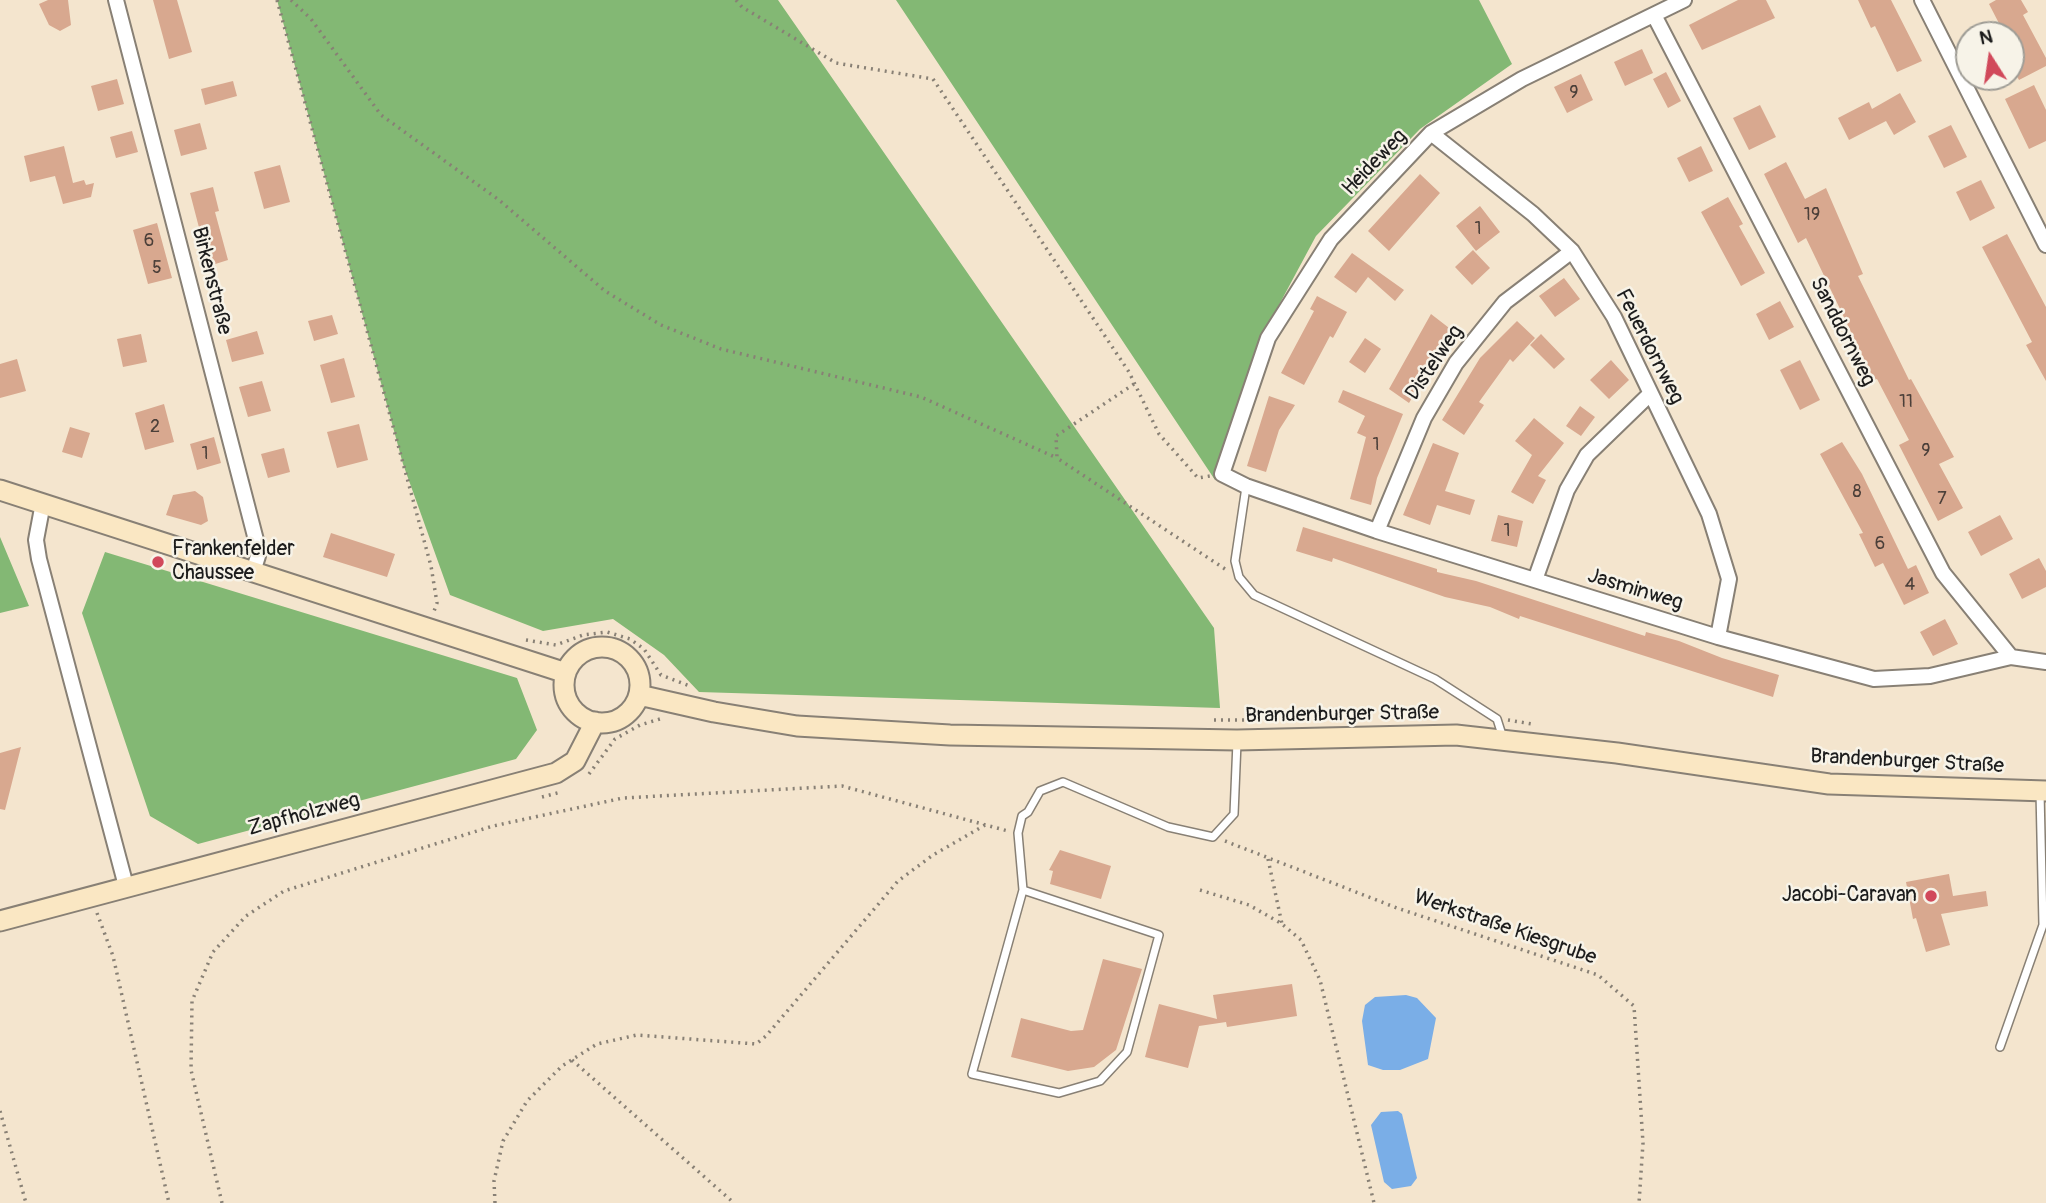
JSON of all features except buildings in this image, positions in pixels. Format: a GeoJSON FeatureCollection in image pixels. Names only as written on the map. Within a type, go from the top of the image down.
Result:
{"type":"FeatureCollection","features":[{"type":"Feature","properties":{"kind":"street","name":"Birkenstraße"},"geometry":{"type":"LineString","coordinates":[[116,0],[256,540],[258,556],[253,572]]}},
{"type":"Feature","properties":{"kind":"street","name":"Heideweg"},"geometry":{"type":"LineString","coordinates":[[1222,474],[1268,338],[1331,239],[1432,133],[1521,79],[1684,0]]}},
{"type":"Feature","properties":{"kind":"street"},"geometry":{"type":"LineString","coordinates":[[1922,0],[2046,245]]}},
{"type":"Feature","properties":{"kind":"street","name":"Sanddornweg"},"geometry":{"type":"LineString","coordinates":[[1654,15],[1943,573],[2011,657]]}},
{"type":"Feature","properties":{"kind":"street","name":"Feuerdornweg"},"geometry":{"type":"LineString","coordinates":[[1432,133],[1533,214],[1572,251],[1614,317],[1709,514],[1730,579],[1718,637]]}},
{"type":"Feature","properties":{"kind":"street","name":"Distelweg"},"geometry":{"type":"LineString","coordinates":[[1377,531],[1423,418],[1456,363],[1505,302],[1572,251]]}},
{"type":"Feature","properties":{"kind":"street"},"geometry":{"type":"LineString","coordinates":[[1535,580],[1567,490],[1587,454],[1650,394]]}},
{"type":"Feature","properties":{"kind":"street","name":"Jasminweg"},"geometry":{"type":"LineString","coordinates":[[1222,474],[1246,486],[1377,531],[1718,637],[1874,679],[1930,676],[2011,657],[2046,662]]}},
{"type":"Feature","properties":{"kind":"street"},"geometry":{"type":"LineString","coordinates":[[0,490],[253,572],[431,621],[566,673]]}},
{"type":"Feature","properties":{"kind":"street"},"geometry":{"type":"LineString","coordinates":[[43,503],[36,540],[39,559],[126,886]]}},
{"type":"Feature","properties":{"kind":"street"},"geometry":{"type":"LineString","coordinates":[[607,647],[630,659],[640,682],[639,695],[634,705],[617,719],[595,722],[573,709],[564,686],[566,673],[582,653],[607,647]]}},
{"type":"Feature","properties":{"kind":"street","name":"Brandenburger Straße"},"geometry":{"type":"LineString","coordinates":[[639,695],[714,712],[797,726],[950,735],[1237,740],[1456,736],[1503,738],[1829,784],[2043,791]]}},
{"type":"Feature","properties":{"kind":"street","name":"Zapfholzweg"},"geometry":{"type":"LineString","coordinates":[[0,921],[556,773],[575,761],[595,722]]}},
{"type":"Feature","properties":{"kind":"lane"},"geometry":{"type":"LineString","coordinates":[[1246,486],[1235,561],[1238,578],[1254,594],[1334,630],[1473,702],[1497,719],[1503,738]]}},
{"type":"Feature","properties":{"kind":"lane"},"geometry":{"type":"LineString","coordinates":[[1023,890],[1159,935],[1127,1052],[1100,1081],[1059,1093],[972,1074],[1023,890],[1018,833],[1022,816],[1028,812],[1040,791],[1063,782],[1168,827],[1213,837],[1234,814],[1237,740]]}},
{"type":"Feature","properties":{"kind":"lane"},"geometry":{"type":"LineString","coordinates":[[2000,1047],[2043,925],[2043,791]]}},
{"type":"Feature","properties":{"kind":"path"},"geometry":{"type":"LineString","coordinates":[[277,0],[431,566],[437,603],[431,621]]}},
{"type":"Feature","properties":{"kind":"path"},"geometry":{"type":"LineString","coordinates":[[291,0],[311,19],[381,115],[499,200],[605,291],[661,325],[720,349],[921,397],[1058,458],[1238,578]]}},
{"type":"Feature","properties":{"kind":"path"},"geometry":{"type":"LineString","coordinates":[[736,0],[742,7],[836,63],[933,79],[1134,384],[1159,434],[1198,478],[1222,474]]}},
{"type":"Feature","properties":{"kind":"path"},"geometry":{"type":"LineString","coordinates":[[1058,458],[1056,436],[1134,384]]}},
{"type":"Feature","properties":{"kind":"path"},"geometry":{"type":"LineString","coordinates":[[422,609],[431,621]]}},
{"type":"Feature","properties":{"kind":"path"},"geometry":{"type":"LineString","coordinates":[[431,621],[445,616]]}},
{"type":"Feature","properties":{"kind":"path"},"geometry":{"type":"LineString","coordinates":[[514,638],[556,645],[583,635],[607,632],[630,639],[644,649],[661,675],[670,680]]}},
{"type":"Feature","properties":{"kind":"path"},"geometry":{"type":"LineString","coordinates":[[222,1203],[191,1070],[192,1001],[213,952],[246,916],[284,891],[493,826],[623,797],[842,786],[1018,833]]}},
{"type":"Feature","properties":{"kind":"path"},"geometry":{"type":"LineString","coordinates":[[495,1203],[494,1181],[503,1141],[527,1101],[572,1060],[597,1044],[637,1035],[756,1044],[766,1037],[898,881],[933,855],[986,825]]}},
{"type":"Feature","properties":{"kind":"path","name":"Werkstraße Kiesgrube"},"geometry":{"type":"LineString","coordinates":[[1213,837],[1397,908],[1598,975],[1634,1006],[1643,1143],[1639,1203]]}},
{"type":"Feature","properties":{"kind":"path"},"geometry":{"type":"LineString","coordinates":[[1268,859],[1283,924]]}},
{"type":"Feature","properties":{"kind":"path"},"geometry":{"type":"LineString","coordinates":[[1200,890],[1249,905],[1283,924],[1301,940],[1320,980],[1374,1203]]}},
{"type":"Feature","properties":{"kind":"path"},"geometry":{"type":"LineString","coordinates":[[89,897],[113,956],[169,1203]]}},
{"type":"Feature","properties":{"kind":"path"},"geometry":{"type":"LineString","coordinates":[[572,1060],[734,1203]]}},
{"type":"Feature","properties":{"kind":"path"},"geometry":{"type":"LineString","coordinates":[[0,1111],[26,1203]]}},
{"type":"Feature","properties":{"kind":"green space"},"geometry":{"type":"Polygon","coordinates":[[[277,0],[778,0],[1214,628],[1220,708],[699,692],[664,655],[613,619],[543,631],[450,595],[403,464],[277,0]]]}},
{"type":"Feature","properties":{"kind":"green space"},"geometry":{"type":"Polygon","coordinates":[[[896,0],[1479,0],[1512,64],[1420,129],[1316,236],[1258,344],[1215,480],[896,0]]]}},
{"type":"Feature","properties":{"kind":"green space"},"geometry":{"type":"Polygon","coordinates":[[[0,537],[29,606],[0,613],[0,537]]]}},
{"type":"Feature","properties":{"kind":"green space"},"geometry":{"type":"Polygon","coordinates":[[[105,552],[517,678],[537,730],[516,759],[198,844],[150,816],[82,613],[105,552]]]}},
{"type":"Feature","properties":{"kind":"water"},"geometry":{"type":"Polygon","coordinates":[[[1406,995],[1417,998],[1436,1018],[1428,1059],[1400,1070],[1383,1070],[1368,1065],[1362,1021],[1365,1005],[1375,997],[1406,995]]]}},
{"type":"Feature","properties":{"kind":"water"},"geometry":{"type":"Polygon","coordinates":[[[1398,1111],[1402,1114],[1417,1178],[1411,1186],[1392,1189],[1384,1182],[1371,1125],[1381,1112],[1398,1111]]]}},
{"type":"Feature","properties":{"kind":"place","name":"Frankenfelder Chaussee"},"geometry":{"type":"Point","coordinates":[158,562]}},
{"type":"Feature","properties":{"kind":"place","name":"Jacobi-Caravan"},"geometry":{"type":"Point","coordinates":[1931,896]}}]}
